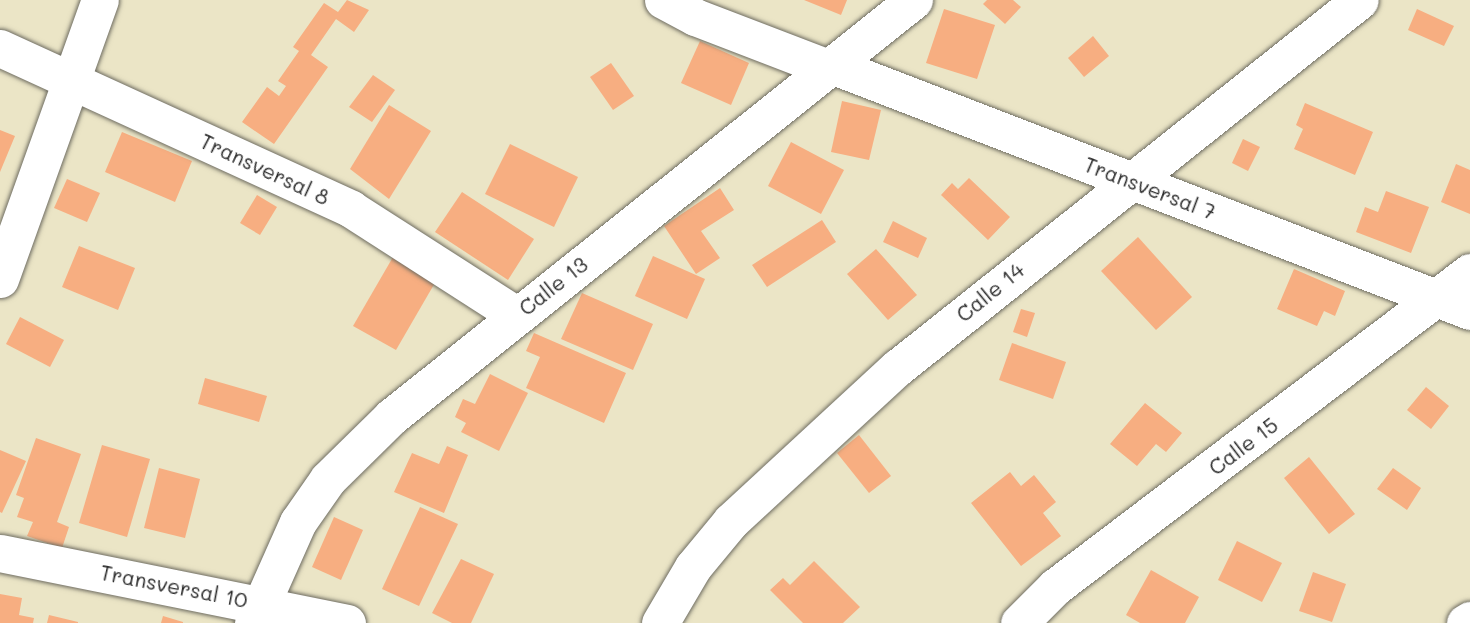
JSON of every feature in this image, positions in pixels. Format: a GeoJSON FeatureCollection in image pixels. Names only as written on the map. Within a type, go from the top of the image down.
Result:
{"type":"FeatureCollection","features":[{"type":"Feature","properties":{"kind":"street"},"geometry":{"type":"LineString","coordinates":[[0,279],[100,0]]}},
{"type":"Feature","properties":{"kind":"street","name":"Transversal 7"},"geometry":{"type":"LineString","coordinates":[[663,0],[695,17],[1470,311]]}},
{"type":"Feature","properties":{"kind":"street","name":"Calle 13"},"geometry":{"type":"LineString","coordinates":[[256,613],[298,522],[328,479],[391,417],[914,0]]}},
{"type":"Feature","properties":{"kind":"street","name":"Calle 14"},"geometry":{"type":"LineString","coordinates":[[660,623],[693,566],[731,521],[897,368],[1360,0]]}},
{"type":"Feature","properties":{"kind":"street","name":"Transversal 8"},"geometry":{"type":"LineString","coordinates":[[0,48],[351,209],[516,315]]}},
{"type":"Feature","properties":{"kind":"street","name":"Calle 15"},"geometry":{"type":"LineString","coordinates":[[1020,623],[1055,587],[1470,272]]}},
{"type":"Feature","properties":{"kind":"street","name":"Transversal 10"},"geometry":{"type":"LineString","coordinates":[[0,553],[256,613],[346,623]]}},
{"type":"Feature","properties":{"kind":"street"},"geometry":{"type":"LineString","coordinates":[[1465,623],[1470,620]]}},
{"type":"Feature","properties":{"kind":"building"},"geometry":{"type":"Polygon","coordinates":[[[347,0],[369,10],[354,32],[336,19],[311,55],[328,67],[274,144],[242,122],[267,87],[279,96],[286,86],[278,81],[299,51],[293,47],[324,3],[338,12],[347,0]]]}},
{"type":"Feature","properties":{"kind":"building"},"geometry":{"type":"Polygon","coordinates":[[[804,0],[847,0],[841,15],[804,0]]]}},
{"type":"Feature","properties":{"kind":"building"},"geometry":{"type":"Polygon","coordinates":[[[987,0],[1013,0],[1021,7],[1005,24],[983,4],[987,0]]]}},
{"type":"Feature","properties":{"kind":"building"},"geometry":{"type":"Polygon","coordinates":[[[944,9],[995,25],[977,79],[926,63],[944,9]]]}},
{"type":"Feature","properties":{"kind":"building"},"geometry":{"type":"Polygon","coordinates":[[[1417,9],[1454,26],[1444,46],[1408,30],[1417,9]]]}},
{"type":"Feature","properties":{"kind":"building"},"geometry":{"type":"Polygon","coordinates":[[[1093,36],[1109,56],[1084,77],[1068,58],[1093,36]]]}},
{"type":"Feature","properties":{"kind":"building"},"geometry":{"type":"Polygon","coordinates":[[[700,41],[749,63],[731,105],[681,83],[700,41]]]}},
{"type":"Feature","properties":{"kind":"building"},"geometry":{"type":"Polygon","coordinates":[[[611,63],[634,96],[613,110],[590,77],[611,63]]]}},
{"type":"Feature","properties":{"kind":"building"},"geometry":{"type":"Polygon","coordinates":[[[373,75],[395,90],[372,122],[349,107],[373,75]]]}},
{"type":"Feature","properties":{"kind":"building"},"geometry":{"type":"Polygon","coordinates":[[[842,101],[881,110],[869,160],[831,152],[842,101]]]}},
{"type":"Feature","properties":{"kind":"building"},"geometry":{"type":"Polygon","coordinates":[[[1305,103],[1373,132],[1355,175],[1294,149],[1303,129],[1296,125],[1305,103]]]}},
{"type":"Feature","properties":{"kind":"building"},"geometry":{"type":"Polygon","coordinates":[[[389,105],[431,131],[389,199],[350,169],[389,105]]]}},
{"type":"Feature","properties":{"kind":"building"},"geometry":{"type":"Polygon","coordinates":[[[0,130],[15,136],[0,172],[0,130]]]}},
{"type":"Feature","properties":{"kind":"building"},"geometry":{"type":"Polygon","coordinates":[[[122,132],[192,161],[175,202],[105,172],[122,132]]]}},
{"type":"Feature","properties":{"kind":"building"},"geometry":{"type":"Polygon","coordinates":[[[1243,139],[1260,147],[1248,171],[1232,163],[1243,139]]]}},
{"type":"Feature","properties":{"kind":"building"},"geometry":{"type":"Polygon","coordinates":[[[791,142],[844,170],[821,214],[768,186],[791,142]]]}},
{"type":"Feature","properties":{"kind":"building"},"geometry":{"type":"Polygon","coordinates":[[[510,144],[578,177],[554,227],[485,194],[510,144]]]}},
{"type":"Feature","properties":{"kind":"building"},"geometry":{"type":"Polygon","coordinates":[[[1456,164],[1470,170],[1470,214],[1441,202],[1456,164]]]}},
{"type":"Feature","properties":{"kind":"building"},"geometry":{"type":"Polygon","coordinates":[[[969,178],[1010,217],[988,240],[941,195],[952,183],[958,189],[969,178]]]}},
{"type":"Feature","properties":{"kind":"building"},"geometry":{"type":"Polygon","coordinates":[[[67,179],[100,193],[87,222],[54,208],[67,179]]]}},
{"type":"Feature","properties":{"kind":"building"},"geometry":{"type":"Polygon","coordinates":[[[720,188],[734,210],[701,231],[720,258],[696,274],[664,226],[720,188]]]}},
{"type":"Feature","properties":{"kind":"building"},"geometry":{"type":"Polygon","coordinates":[[[1386,191],[1429,207],[1411,253],[1356,232],[1365,207],[1378,212],[1386,191]]]}},
{"type":"Feature","properties":{"kind":"building"},"geometry":{"type":"Polygon","coordinates":[[[462,192],[534,239],[508,280],[435,232],[462,192]]]}},
{"type":"Feature","properties":{"kind":"building"},"geometry":{"type":"Polygon","coordinates":[[[257,195],[277,207],[260,235],[240,223],[257,195]]]}},
{"type":"Feature","properties":{"kind":"building"},"geometry":{"type":"Polygon","coordinates":[[[822,220],[836,242],[767,287],[752,265],[822,220]]]}},
{"type":"Feature","properties":{"kind":"building"},"geometry":{"type":"Polygon","coordinates":[[[893,221],[927,238],[918,258],[883,242],[893,221]]]}},
{"type":"Feature","properties":{"kind":"building"},"geometry":{"type":"Polygon","coordinates":[[[1138,237],[1192,297],[1156,330],[1101,271],[1138,237]]]}},
{"type":"Feature","properties":{"kind":"building"},"geometry":{"type":"Polygon","coordinates":[[[79,246],[135,268],[118,310],[62,287],[79,246]]]}},
{"type":"Feature","properties":{"kind":"building"},"geometry":{"type":"Polygon","coordinates":[[[876,249],[917,295],[888,320],[847,274],[876,249]]]}},
{"type":"Feature","properties":{"kind":"building"},"geometry":{"type":"Polygon","coordinates":[[[653,256],[705,279],[687,319],[635,296],[653,256]]]}},
{"type":"Feature","properties":{"kind":"building"},"geometry":{"type":"Polygon","coordinates":[[[393,257],[436,281],[396,350],[353,326],[393,257]]]}},
{"type":"Feature","properties":{"kind":"building"},"geometry":{"type":"Polygon","coordinates":[[[1294,269],[1345,291],[1335,316],[1324,311],[1317,326],[1277,309],[1294,269]]]}},
{"type":"Feature","properties":{"kind":"building"},"geometry":{"type":"Polygon","coordinates":[[[582,293],[653,324],[633,370],[561,339],[582,293]]]}},
{"type":"Feature","properties":{"kind":"building"},"geometry":{"type":"Polygon","coordinates":[[[1021,309],[1035,313],[1027,337],[1013,332],[1021,309]]]}},
{"type":"Feature","properties":{"kind":"building"},"geometry":{"type":"Polygon","coordinates":[[[20,317],[64,340],[50,367],[6,344],[20,317]]]}},
{"type":"Feature","properties":{"kind":"building"},"geometry":{"type":"Polygon","coordinates":[[[534,333],[626,373],[604,423],[526,388],[540,357],[526,351],[534,333]]]}},
{"type":"Feature","properties":{"kind":"building"},"geometry":{"type":"Polygon","coordinates":[[[1012,343],[1066,362],[1053,399],[999,380],[1012,343]]]}},
{"type":"Feature","properties":{"kind":"building"},"geometry":{"type":"Polygon","coordinates":[[[490,374],[528,393],[499,451],[461,432],[466,423],[455,417],[463,399],[475,404],[490,374]]]}},
{"type":"Feature","properties":{"kind":"building"},"geometry":{"type":"Polygon","coordinates":[[[205,378],[267,396],[259,422],[198,404],[205,378]]]}},
{"type":"Feature","properties":{"kind":"building"},"geometry":{"type":"Polygon","coordinates":[[[1426,387],[1449,406],[1431,429],[1407,410],[1426,387]]]}},
{"type":"Feature","properties":{"kind":"building"},"geometry":{"type":"Polygon","coordinates":[[[1145,403],[1182,433],[1166,452],[1156,444],[1137,466],[1110,444],[1145,403]]]}},
{"type":"Feature","properties":{"kind":"building"},"geometry":{"type":"Polygon","coordinates":[[[859,435],[891,476],[869,493],[837,453],[859,435]]]}},
{"type":"Feature","properties":{"kind":"building"},"geometry":{"type":"Polygon","coordinates":[[[36,438],[81,454],[57,522],[69,527],[62,548],[27,536],[33,522],[17,517],[24,498],[16,495],[36,438]]]}},
{"type":"Feature","properties":{"kind":"building"},"geometry":{"type":"Polygon","coordinates":[[[102,445],[150,459],[127,537],[79,523],[102,445]]]}},
{"type":"Feature","properties":{"kind":"building"},"geometry":{"type":"Polygon","coordinates":[[[447,446],[468,455],[444,513],[394,492],[412,453],[439,464],[447,446]]]}},
{"type":"Feature","properties":{"kind":"building"},"geometry":{"type":"Polygon","coordinates":[[[0,450],[26,461],[2,513],[0,512],[0,450]]]}},
{"type":"Feature","properties":{"kind":"building"},"geometry":{"type":"Polygon","coordinates":[[[1309,457],[1355,514],[1329,534],[1284,478],[1309,457]]]}},
{"type":"Feature","properties":{"kind":"building"},"geometry":{"type":"Polygon","coordinates":[[[159,468],[200,479],[185,538],[144,528],[159,468]]]}},
{"type":"Feature","properties":{"kind":"building"},"geometry":{"type":"Polygon","coordinates":[[[1393,468],[1421,488],[1407,510],[1377,489],[1393,468]]]}},
{"type":"Feature","properties":{"kind":"building"},"geometry":{"type":"Polygon","coordinates":[[[1010,472],[1021,486],[1034,475],[1056,502],[1043,513],[1061,536],[1021,566],[971,503],[1010,472]]]}},
{"type":"Feature","properties":{"kind":"building"},"geometry":{"type":"Polygon","coordinates":[[[420,507],[458,524],[419,606],[382,589],[420,507]]]}},
{"type":"Feature","properties":{"kind":"building"},"geometry":{"type":"Polygon","coordinates":[[[334,517],[363,530],[341,580],[312,567],[334,517]]]}},
{"type":"Feature","properties":{"kind":"building"},"geometry":{"type":"Polygon","coordinates":[[[1237,541],[1282,563],[1262,602],[1218,580],[1237,541]]]}},
{"type":"Feature","properties":{"kind":"building"},"geometry":{"type":"Polygon","coordinates":[[[461,559],[494,574],[471,623],[452,623],[432,613],[461,559]]]}},
{"type":"Feature","properties":{"kind":"building"},"geometry":{"type":"Polygon","coordinates":[[[814,561],[860,607],[843,623],[803,623],[770,590],[783,578],[790,585],[814,561]]]}},
{"type":"Feature","properties":{"kind":"building"},"geometry":{"type":"Polygon","coordinates":[[[1151,570],[1199,597],[1185,623],[1140,623],[1126,615],[1151,570]]]}},
{"type":"Feature","properties":{"kind":"building"},"geometry":{"type":"Polygon","coordinates":[[[1313,572],[1346,584],[1332,622],[1299,611],[1313,572]]]}},
{"type":"Feature","properties":{"kind":"building"},"geometry":{"type":"Polygon","coordinates":[[[0,594],[22,598],[19,615],[34,618],[33,623],[0,623],[0,594]]]}},
{"type":"Feature","properties":{"kind":"building"},"geometry":{"type":"Polygon","coordinates":[[[49,615],[78,622],[78,623],[47,623],[49,615]]]}},
{"type":"Feature","properties":{"kind":"building"},"geometry":{"type":"Polygon","coordinates":[[[163,616],[183,622],[183,623],[161,623],[163,616]]]}}]}
